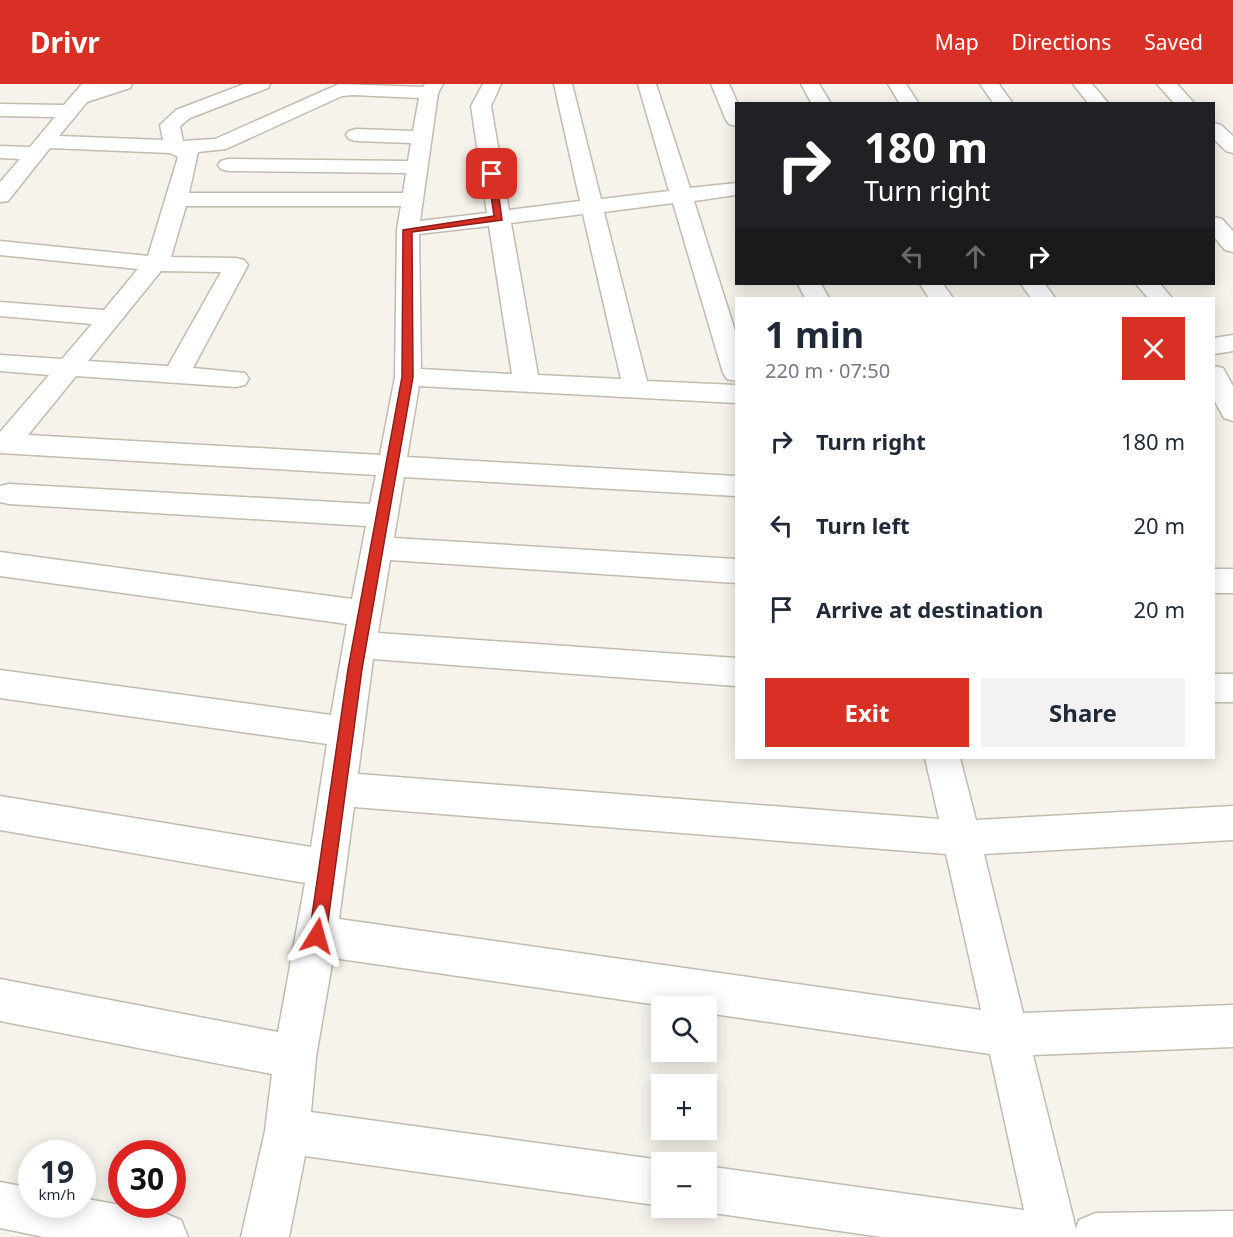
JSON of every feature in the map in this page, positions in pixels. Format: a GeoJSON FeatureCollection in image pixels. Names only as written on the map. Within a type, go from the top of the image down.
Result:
{"type":"FeatureCollection","features":[{"type":"Feature","properties":{"kind":"street"},"geometry":{"type":"LineString","coordinates":[[0,110],[82,98],[123,84]]}},
{"type":"Feature","properties":{"kind":"street"},"geometry":{"type":"LineString","coordinates":[[174,147],[170,125],[183,114],[261,84]]}},
{"type":"Feature","properties":{"kind":"street"},"geometry":{"type":"LineString","coordinates":[[492,84],[481,106],[526,383]]}},
{"type":"Feature","properties":{"kind":"street"},"geometry":{"type":"LineString","coordinates":[[563,84],[636,389]]}},
{"type":"Feature","properties":{"kind":"street"},"geometry":{"type":"LineString","coordinates":[[647,84],[735,370]]}},
{"type":"Feature","properties":{"kind":"street"},"geometry":{"type":"LineString","coordinates":[[720,84],[735,118]]}},
{"type":"Feature","properties":{"kind":"street"},"geometry":{"type":"LineString","coordinates":[[810,84],[821,102]]}},
{"type":"Feature","properties":{"kind":"street"},"geometry":{"type":"LineString","coordinates":[[897,84],[909,102]]}},
{"type":"Feature","properties":{"kind":"street"},"geometry":{"type":"LineString","coordinates":[[989,84],[1002,102]]}},
{"type":"Feature","properties":{"kind":"street"},"geometry":{"type":"LineString","coordinates":[[1082,84],[1098,102]]}},
{"type":"Feature","properties":{"kind":"street"},"geometry":{"type":"LineString","coordinates":[[1166,84],[1184,102]]}},
{"type":"Feature","properties":{"kind":"street"},"geometry":{"type":"LineString","coordinates":[[0,152],[41,147],[219,145],[349,87],[432,89],[422,137],[408,230],[408,377],[362,630],[317,936],[295,1057],[287,1131],[265,1237]]}},
{"type":"Feature","properties":{"kind":"street"},"geometry":{"type":"LineString","coordinates":[[0,196],[82,98]]}},
{"type":"Feature","properties":{"kind":"street"},"geometry":{"type":"LineString","coordinates":[[1215,122],[1233,120]]}},
{"type":"Feature","properties":{"kind":"street"},"geometry":{"type":"LineString","coordinates":[[1215,130],[1233,147]]}},
{"type":"Feature","properties":{"kind":"street"},"geometry":{"type":"LineString","coordinates":[[356,135],[422,137]]}},
{"type":"Feature","properties":{"kind":"street"},"geometry":{"type":"LineString","coordinates":[[3,443],[70,367],[155,264],[163,251],[189,154],[174,147]]}},
{"type":"Feature","properties":{"kind":"street"},"geometry":{"type":"LineString","coordinates":[[228,165],[417,167]]}},
{"type":"Feature","properties":{"kind":"street"},"geometry":{"type":"LineString","coordinates":[[408,230],[735,189]]}},
{"type":"Feature","properties":{"kind":"street"},"geometry":{"type":"LineString","coordinates":[[176,200],[412,199]]}},
{"type":"Feature","properties":{"kind":"street"},"geometry":{"type":"LineString","coordinates":[[1215,225],[1233,244]]}},
{"type":"Feature","properties":{"kind":"street"},"geometry":{"type":"LineString","coordinates":[[0,248],[155,264],[236,265],[177,374]]}},
{"type":"Feature","properties":{"kind":"street"},"geometry":{"type":"LineString","coordinates":[[1149,285],[1159,297]]}},
{"type":"Feature","properties":{"kind":"street"},"geometry":{"type":"LineString","coordinates":[[0,309],[109,318]]}},
{"type":"Feature","properties":{"kind":"street"},"geometry":{"type":"LineString","coordinates":[[1215,346],[1233,343]]}},
{"type":"Feature","properties":{"kind":"street"},"geometry":{"type":"LineString","coordinates":[[0,363],[236,379]]}},
{"type":"Feature","properties":{"kind":"street"},"geometry":{"type":"LineString","coordinates":[[1215,376],[1233,412]]}},
{"type":"Feature","properties":{"kind":"street"},"geometry":{"type":"LineString","coordinates":[[408,377],[735,394]]}},
{"type":"Feature","properties":{"kind":"street"},"geometry":{"type":"LineString","coordinates":[[1215,422],[1233,423]]}},
{"type":"Feature","properties":{"kind":"street"},"geometry":{"type":"LineString","coordinates":[[3,443],[735,486]]}},
{"type":"Feature","properties":{"kind":"street"},"geometry":{"type":"LineString","coordinates":[[9,494],[735,571]]}},
{"type":"Feature","properties":{"kind":"street"},"geometry":{"type":"LineString","coordinates":[[0,564],[362,630],[735,672]]}},
{"type":"Feature","properties":{"kind":"street"},"geometry":{"type":"LineString","coordinates":[[1215,581],[1233,581]]}},
{"type":"Feature","properties":{"kind":"street"},"geometry":{"type":"LineString","coordinates":[[0,684],[346,732]]}},
{"type":"Feature","properties":{"kind":"street"},"geometry":{"type":"LineString","coordinates":[[1215,688],[1233,688]]}},
{"type":"Feature","properties":{"kind":"street"},"geometry":{"type":"LineString","coordinates":[[717,1191],[1052,1237],[943,759]]}},
{"type":"Feature","properties":{"kind":"street"},"geometry":{"type":"LineString","coordinates":[[338,789],[962,838],[1233,823]]}},
{"type":"Feature","properties":{"kind":"street"},"geometry":{"type":"LineString","coordinates":[[0,813],[326,868]]}},
{"type":"Feature","properties":{"kind":"street"},"geometry":{"type":"LineString","coordinates":[[317,936],[1007,1035],[1233,1026]]}},
{"type":"Feature","properties":{"kind":"street"},"geometry":{"type":"LineString","coordinates":[[0,1000],[295,1057]]}},
{"type":"Feature","properties":{"kind":"street"},"geometry":{"type":"LineString","coordinates":[[287,1131],[651,1181]]}},
{"type":"Feature","properties":{"kind":"street"},"geometry":{"type":"LineString","coordinates":[[0,1205],[164,1237]]}},
{"type":"Feature","properties":{"kind":"street"},"geometry":{"type":"LineString","coordinates":[[1096,1237],[1233,1235]]}},
{"type":"Feature","properties":{"kind":"route"},"geometry":{"type":"LineString","coordinates":[[317,936],[355,669],[408,377],[408,230],[499,218],[492,174]]}}]}
